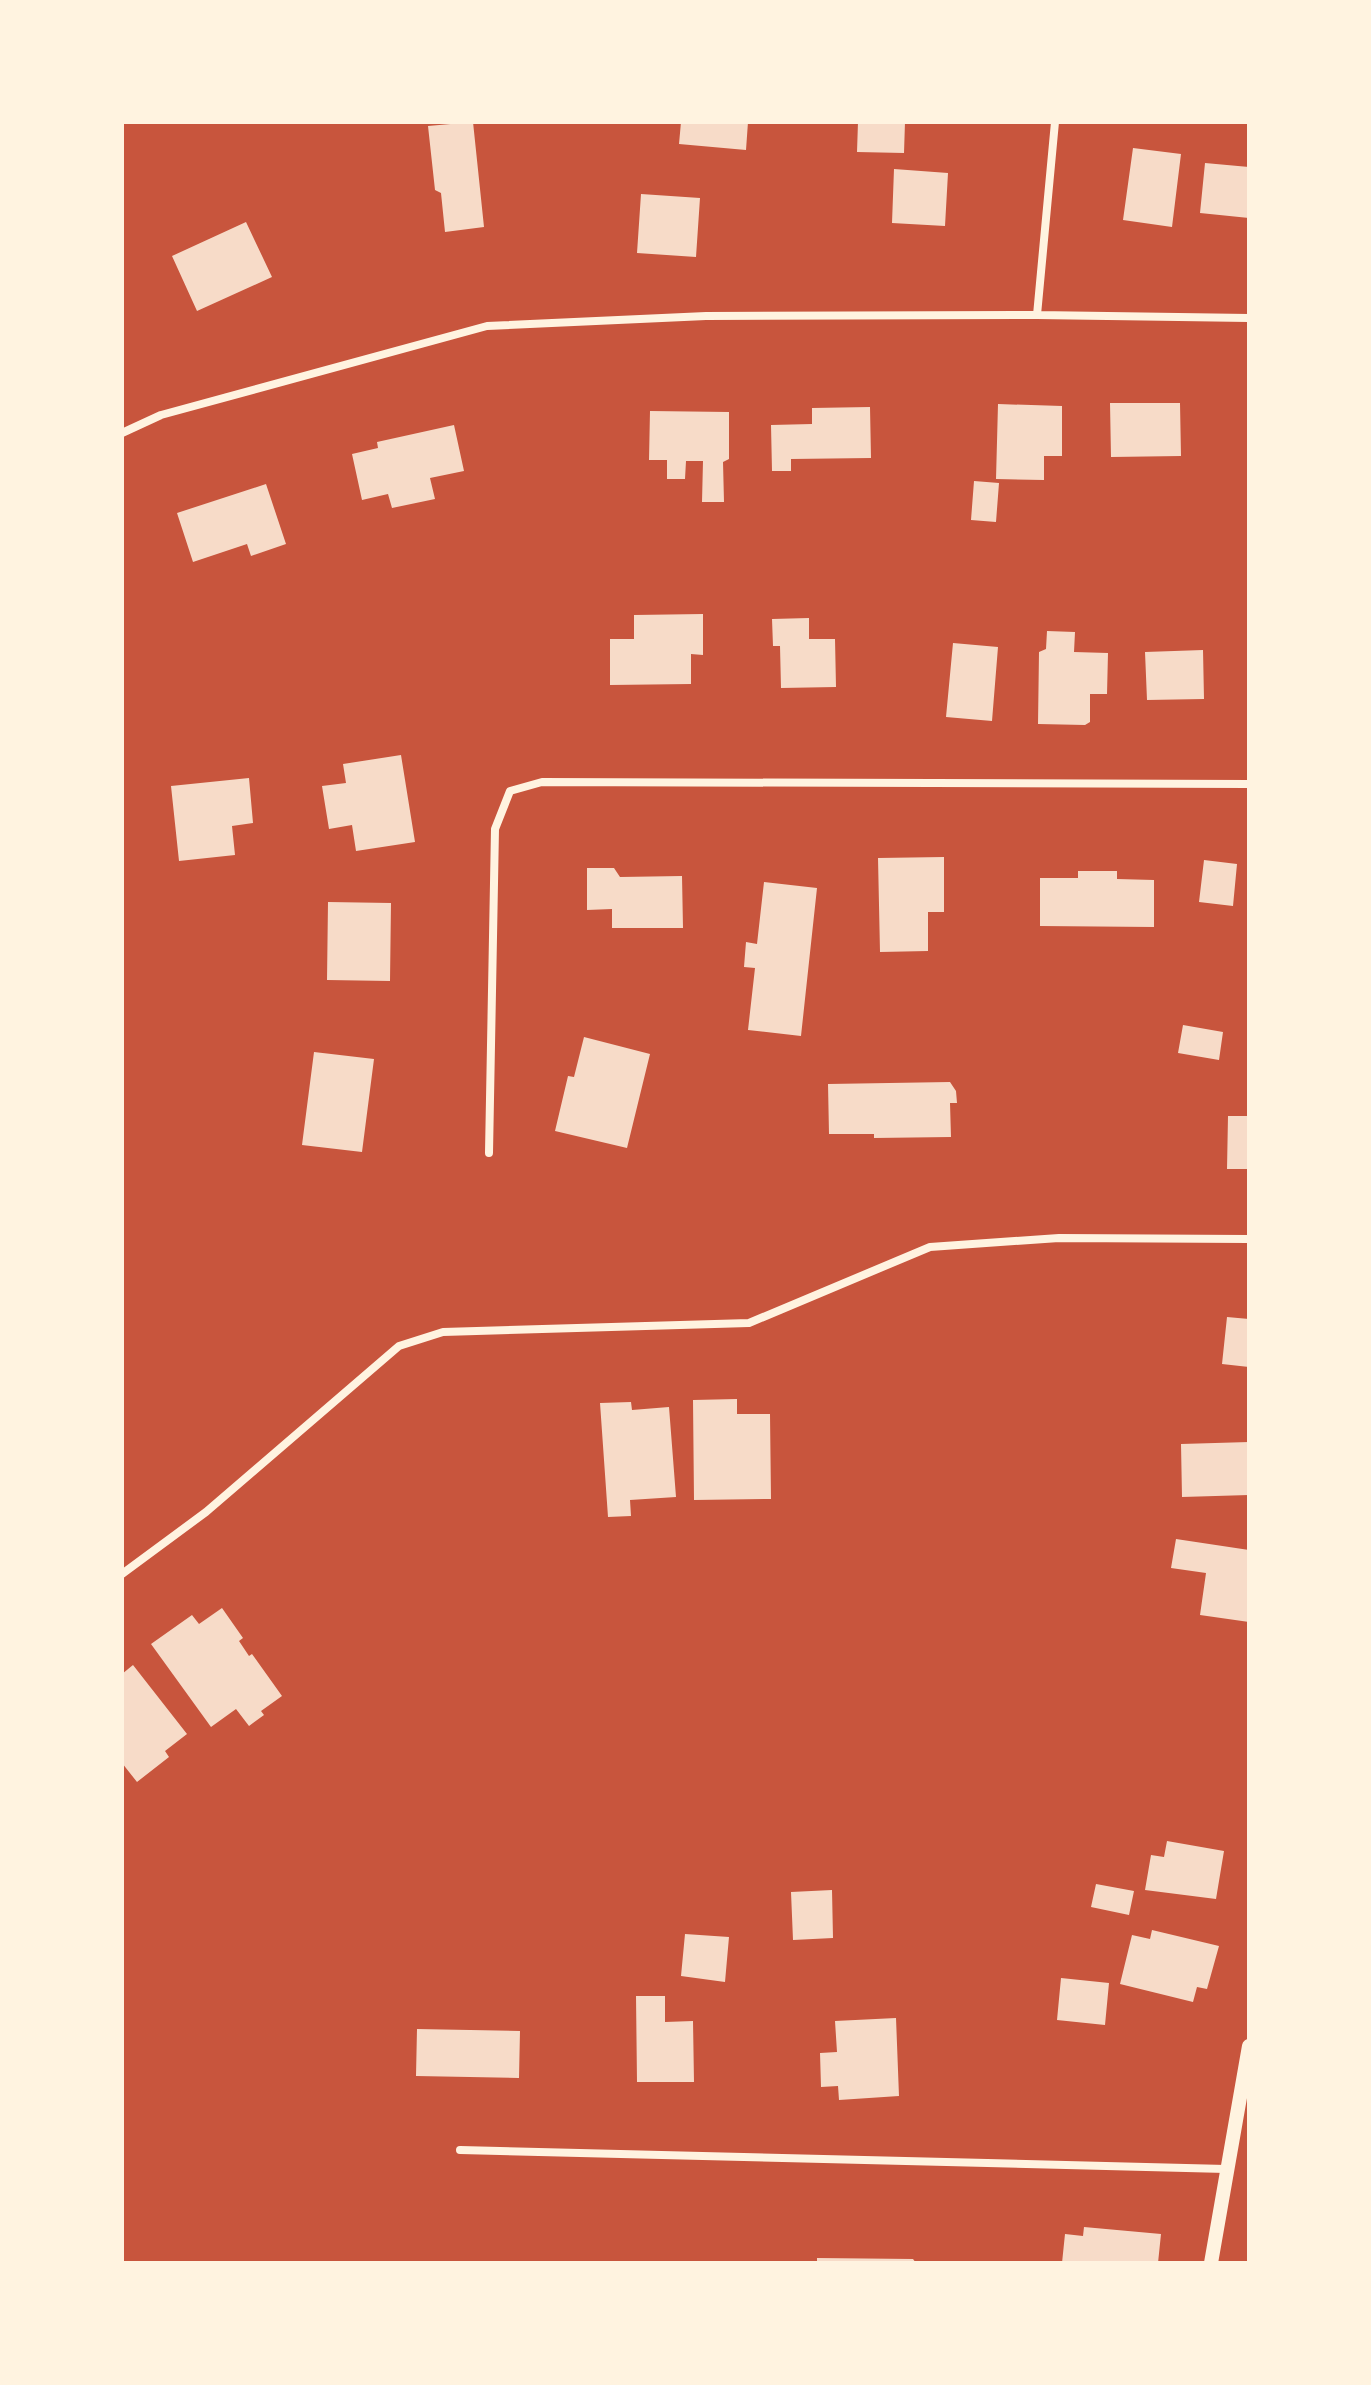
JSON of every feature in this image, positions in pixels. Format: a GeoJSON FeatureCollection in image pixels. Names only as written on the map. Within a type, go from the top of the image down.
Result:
{"type":"FeatureCollection","features":[{"type":"Feature","properties":{"kind":"street"},"geometry":{"type":"LineString","coordinates":[[1037,315],[1055,122]]}},
{"type":"Feature","properties":{"kind":"street"},"geometry":{"type":"LineString","coordinates":[[122,433],[161,415],[487,326],[706,316],[1249,318]]}},
{"type":"Feature","properties":{"kind":"street"},"geometry":{"type":"LineString","coordinates":[[489,1153],[495,829],[510,791],[542,782],[1249,784]]}},
{"type":"Feature","properties":{"kind":"street"},"geometry":{"type":"LineString","coordinates":[[122,1574],[206,1512],[399,1346],[443,1332],[749,1323],[930,1247],[1059,1238],[1249,1239]]}},
{"type":"Feature","properties":{"kind":"street"},"geometry":{"type":"LineString","coordinates":[[1211,2263],[1249,2046]]}},
{"type":"Feature","properties":{"kind":"street"},"geometry":{"type":"LineString","coordinates":[[460,2150],[1226,2169]]}},
{"type":"Feature","properties":{"kind":"building"},"geometry":{"type":"Polygon","coordinates":[[[473,122],[484,227],[445,232],[441,193],[435,190],[428,126],[473,122]]]}},
{"type":"Feature","properties":{"kind":"building"},"geometry":{"type":"Polygon","coordinates":[[[681,122],[748,122],[746,150],[679,144],[681,122]]]}},
{"type":"Feature","properties":{"kind":"building"},"geometry":{"type":"Polygon","coordinates":[[[858,122],[905,122],[904,153],[857,152],[858,122]]]}},
{"type":"Feature","properties":{"kind":"building"},"geometry":{"type":"Polygon","coordinates":[[[1133,148],[1181,154],[1172,227],[1123,220],[1133,148]]]}},
{"type":"Feature","properties":{"kind":"building"},"geometry":{"type":"Polygon","coordinates":[[[1205,163],[1249,167],[1249,218],[1200,213],[1205,163]]]}},
{"type":"Feature","properties":{"kind":"building"},"geometry":{"type":"Polygon","coordinates":[[[894,169],[948,173],[945,226],[892,223],[894,169]]]}},
{"type":"Feature","properties":{"kind":"building"},"geometry":{"type":"Polygon","coordinates":[[[641,194],[700,198],[696,257],[637,253],[641,194]]]}},
{"type":"Feature","properties":{"kind":"building"},"geometry":{"type":"Polygon","coordinates":[[[246,222],[272,277],[197,311],[172,256],[246,222]]]}},
{"type":"Feature","properties":{"kind":"building"},"geometry":{"type":"Polygon","coordinates":[[[1110,403],[1180,403],[1181,456],[1111,457],[1110,403]]]}},
{"type":"Feature","properties":{"kind":"building"},"geometry":{"type":"Polygon","coordinates":[[[998,404],[1062,406],[1062,456],[1044,456],[1044,480],[996,479],[998,404]]]}},
{"type":"Feature","properties":{"kind":"building"},"geometry":{"type":"Polygon","coordinates":[[[870,407],[871,458],[791,459],[791,471],[772,471],[771,425],[812,424],[812,408],[870,407]]]}},
{"type":"Feature","properties":{"kind":"building"},"geometry":{"type":"Polygon","coordinates":[[[650,411],[729,412],[729,459],[723,462],[724,502],[702,502],[703,461],[686,461],[685,479],[667,479],[667,460],[649,460],[650,411]]]}},
{"type":"Feature","properties":{"kind":"building"},"geometry":{"type":"Polygon","coordinates":[[[454,425],[464,471],[430,478],[435,499],[392,508],[388,494],[362,500],[352,454],[378,448],[377,442],[454,425]]]}},
{"type":"Feature","properties":{"kind":"building"},"geometry":{"type":"Polygon","coordinates":[[[974,481],[999,483],[996,522],[971,520],[974,481]]]}},
{"type":"Feature","properties":{"kind":"building"},"geometry":{"type":"Polygon","coordinates":[[[266,484],[286,544],[251,556],[247,544],[193,562],[177,513],[266,484]]]}},
{"type":"Feature","properties":{"kind":"building"},"geometry":{"type":"Polygon","coordinates":[[[703,614],[703,655],[691,654],[691,684],[610,685],[610,639],[634,639],[634,615],[703,614]]]}},
{"type":"Feature","properties":{"kind":"building"},"geometry":{"type":"Polygon","coordinates":[[[809,618],[809,639],[835,639],[836,687],[781,688],[780,646],[773,646],[772,619],[809,618]]]}},
{"type":"Feature","properties":{"kind":"building"},"geometry":{"type":"Polygon","coordinates":[[[1047,631],[1075,632],[1074,652],[1108,653],[1107,694],[1090,694],[1090,722],[1085,725],[1038,724],[1039,652],[1046,649],[1047,631]]]}},
{"type":"Feature","properties":{"kind":"building"},"geometry":{"type":"Polygon","coordinates":[[[953,643],[998,647],[992,721],[946,717],[953,643]]]}},
{"type":"Feature","properties":{"kind":"building"},"geometry":{"type":"Polygon","coordinates":[[[1203,650],[1204,699],[1147,700],[1145,652],[1203,650]]]}},
{"type":"Feature","properties":{"kind":"building"},"geometry":{"type":"Polygon","coordinates":[[[401,755],[415,842],[356,851],[352,825],[329,829],[322,786],[346,783],[343,764],[401,755]]]}},
{"type":"Feature","properties":{"kind":"building"},"geometry":{"type":"Polygon","coordinates":[[[249,778],[253,823],[232,826],[235,855],[179,861],[171,786],[249,778]]]}},
{"type":"Feature","properties":{"kind":"building"},"geometry":{"type":"Polygon","coordinates":[[[944,857],[944,912],[928,912],[928,951],[880,952],[878,858],[944,857]]]}},
{"type":"Feature","properties":{"kind":"building"},"geometry":{"type":"Polygon","coordinates":[[[1204,860],[1237,864],[1233,906],[1199,902],[1204,860]]]}},
{"type":"Feature","properties":{"kind":"building"},"geometry":{"type":"Polygon","coordinates":[[[587,868],[614,868],[620,877],[682,876],[683,928],[612,928],[612,909],[587,910],[587,868]]]}},
{"type":"Feature","properties":{"kind":"building"},"geometry":{"type":"Polygon","coordinates":[[[1078,871],[1117,871],[1117,879],[1154,880],[1154,927],[1040,926],[1040,878],[1078,878],[1078,871]]]}},
{"type":"Feature","properties":{"kind":"building"},"geometry":{"type":"Polygon","coordinates":[[[764,882],[817,888],[801,1036],[748,1030],[755,968],[744,967],[746,942],[757,944],[764,882]]]}},
{"type":"Feature","properties":{"kind":"building"},"geometry":{"type":"Polygon","coordinates":[[[328,902],[391,903],[390,981],[327,980],[328,902]]]}},
{"type":"Feature","properties":{"kind":"building"},"geometry":{"type":"Polygon","coordinates":[[[1183,1025],[1223,1032],[1219,1060],[1178,1053],[1183,1025]]]}},
{"type":"Feature","properties":{"kind":"building"},"geometry":{"type":"Polygon","coordinates":[[[584,1037],[650,1054],[627,1148],[555,1131],[568,1076],[574,1077],[584,1037]]]}},
{"type":"Feature","properties":{"kind":"building"},"geometry":{"type":"Polygon","coordinates":[[[314,1052],[374,1059],[362,1152],[302,1145],[314,1052]]]}},
{"type":"Feature","properties":{"kind":"building"},"geometry":{"type":"Polygon","coordinates":[[[950,1082],[956,1091],[957,1103],[950,1103],[951,1137],[874,1138],[874,1134],[829,1134],[828,1084],[950,1082]]]}},
{"type":"Feature","properties":{"kind":"building"},"geometry":{"type":"Polygon","coordinates":[[[1228,1116],[1249,1116],[1249,1169],[1227,1169],[1228,1116]]]}},
{"type":"Feature","properties":{"kind":"building"},"geometry":{"type":"Polygon","coordinates":[[[1227,1317],[1249,1319],[1249,1367],[1222,1364],[1227,1317]]]}},
{"type":"Feature","properties":{"kind":"building"},"geometry":{"type":"Polygon","coordinates":[[[737,1399],[737,1414],[770,1414],[771,1499],[694,1500],[693,1400],[737,1399]]]}},
{"type":"Feature","properties":{"kind":"building"},"geometry":{"type":"Polygon","coordinates":[[[631,1402],[632,1410],[669,1407],[676,1497],[630,1500],[631,1516],[608,1517],[600,1403],[631,1402]]]}},
{"type":"Feature","properties":{"kind":"building"},"geometry":{"type":"Polygon","coordinates":[[[1249,1442],[1249,1495],[1182,1497],[1181,1444],[1249,1442]]]}},
{"type":"Feature","properties":{"kind":"building"},"geometry":{"type":"Polygon","coordinates":[[[1176,1539],[1249,1550],[1249,1622],[1200,1615],[1206,1573],[1171,1568],[1176,1539]]]}},
{"type":"Feature","properties":{"kind":"building"},"geometry":{"type":"Polygon","coordinates":[[[222,1608],[243,1638],[239,1641],[249,1656],[252,1654],[282,1696],[261,1711],[264,1715],[249,1726],[236,1709],[211,1727],[151,1644],[192,1615],[199,1624],[222,1608]]]}},
{"type":"Feature","properties":{"kind":"building"},"geometry":{"type":"Polygon","coordinates":[[[133,1665],[187,1734],[165,1751],[169,1757],[137,1782],[122,1763],[122,1674],[133,1665]]]}},
{"type":"Feature","properties":{"kind":"building"},"geometry":{"type":"Polygon","coordinates":[[[1167,1841],[1224,1851],[1216,1899],[1145,1890],[1151,1855],[1164,1857],[1167,1841]]]}},
{"type":"Feature","properties":{"kind":"building"},"geometry":{"type":"Polygon","coordinates":[[[1096,1884],[1134,1891],[1129,1915],[1091,1907],[1096,1884]]]}},
{"type":"Feature","properties":{"kind":"building"},"geometry":{"type":"Polygon","coordinates":[[[832,1890],[833,1938],[793,1940],[791,1892],[832,1890]]]}},
{"type":"Feature","properties":{"kind":"building"},"geometry":{"type":"Polygon","coordinates":[[[1152,1930],[1219,1946],[1207,1989],[1197,1987],[1193,2002],[1120,1984],[1132,1935],[1150,1939],[1152,1930]]]}},
{"type":"Feature","properties":{"kind":"building"},"geometry":{"type":"Polygon","coordinates":[[[685,1934],[729,1937],[725,1982],[681,1976],[685,1934]]]}},
{"type":"Feature","properties":{"kind":"building"},"geometry":{"type":"Polygon","coordinates":[[[1061,1978],[1109,1983],[1105,2025],[1057,2020],[1061,1978]]]}},
{"type":"Feature","properties":{"kind":"building"},"geometry":{"type":"Polygon","coordinates":[[[636,1996],[665,1996],[665,2022],[693,2021],[694,2082],[637,2082],[636,1996]]]}},
{"type":"Feature","properties":{"kind":"building"},"geometry":{"type":"Polygon","coordinates":[[[896,2018],[899,2096],[839,2100],[838,2086],[821,2087],[820,2053],[837,2052],[835,2021],[896,2018]]]}},
{"type":"Feature","properties":{"kind":"building"},"geometry":{"type":"Polygon","coordinates":[[[417,2029],[520,2031],[519,2078],[416,2076],[417,2029]]]}},
{"type":"Feature","properties":{"kind":"building"},"geometry":{"type":"Polygon","coordinates":[[[1084,2227],[1161,2234],[1158,2263],[1062,2263],[1065,2234],[1083,2236],[1084,2227]]]}},
{"type":"Feature","properties":{"kind":"building"},"geometry":{"type":"Polygon","coordinates":[[[817,2258],[913,2259],[916,2263],[817,2263],[817,2258]]]}}]}
